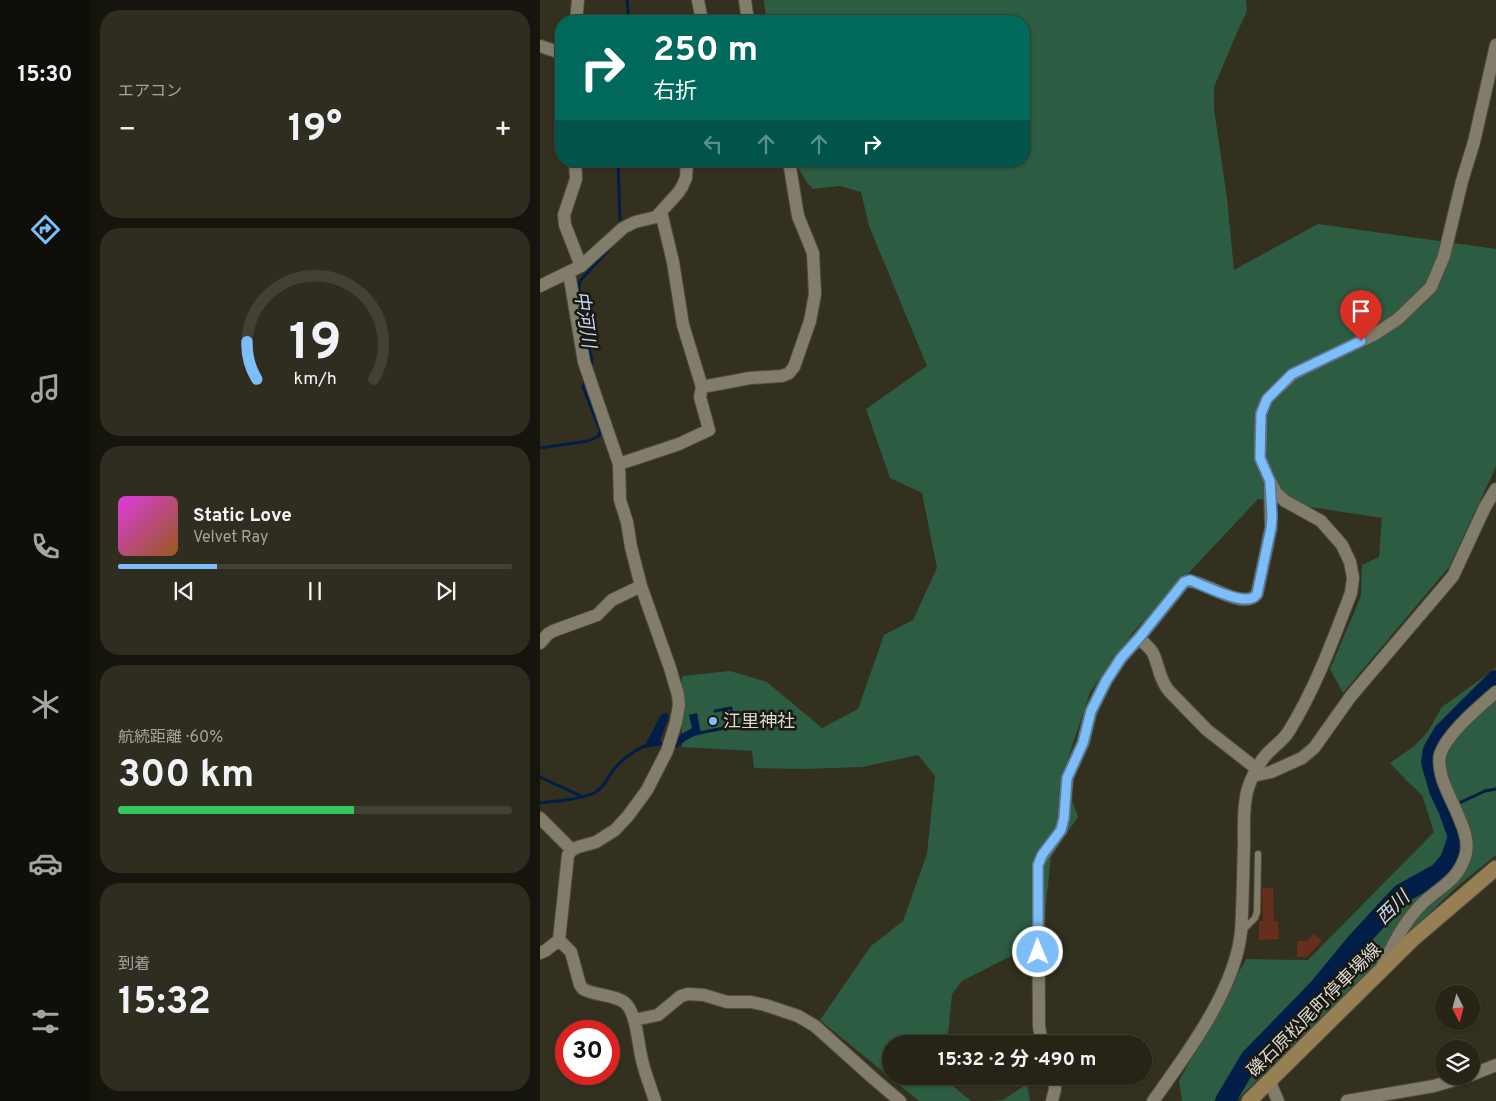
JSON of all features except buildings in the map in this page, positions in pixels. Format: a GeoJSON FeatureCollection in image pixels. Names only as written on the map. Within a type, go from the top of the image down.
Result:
{"type":"FeatureCollection","features":[{"type":"Feature","properties":{"kind":"main road","name":"礫石原松尾町停車場線"},"geometry":{"type":"LineString","coordinates":[[1249,1101],[1414,938],[1496,868]]}},
{"type":"Feature","properties":{"kind":"street"},"geometry":{"type":"LineString","coordinates":[[577,15],[578,0]]}},
{"type":"Feature","properties":{"kind":"street"},"geometry":{"type":"LineString","coordinates":[[698,0],[701,15]]}},
{"type":"Feature","properties":{"kind":"street"},"geometry":{"type":"LineString","coordinates":[[745,0],[747,15]]}},
{"type":"Feature","properties":{"kind":"street"},"geometry":{"type":"LineString","coordinates":[[1153,1101],[1190,1049],[1217,1001],[1232,968],[1240,932],[1244,812],[1248,790],[1255,772],[1265,756],[1288,733],[1314,686],[1351,593],[1353,578],[1350,562],[1342,545],[1322,521],[1286,501],[1276,493],[1260,458],[1261,414],[1267,399],[1292,374],[1375,334],[1398,319],[1430,287],[1444,256],[1462,181],[1474,142],[1496,45]]}},
{"type":"Feature","properties":{"kind":"street"},"geometry":{"type":"LineString","coordinates":[[540,46],[555,51]]}},
{"type":"Feature","properties":{"kind":"street"},"geometry":{"type":"LineString","coordinates":[[575,167],[576,179],[564,215],[565,226],[581,266]]}},
{"type":"Feature","properties":{"kind":"street"},"geometry":{"type":"LineString","coordinates":[[540,286],[581,266],[623,228],[635,222],[650,219],[661,212],[682,187],[686,178],[687,167]]}},
{"type":"Feature","properties":{"kind":"street"},"geometry":{"type":"LineString","coordinates":[[702,387],[750,378],[782,376],[794,368],[810,321],[815,294],[813,253],[798,216],[790,167]]}},
{"type":"Feature","properties":{"kind":"street"},"geometry":{"type":"LineString","coordinates":[[619,464],[679,444],[709,430],[700,397],[702,387],[683,325],[673,262],[661,212]]}},
{"type":"Feature","properties":{"kind":"street"},"geometry":{"type":"LineString","coordinates":[[540,953],[559,940],[568,855],[572,850],[596,842],[615,830],[628,816],[647,790],[666,751],[676,722],[679,705],[670,668],[641,586],[631,547],[627,522],[620,500],[619,464],[588,372],[569,273]]}},
{"type":"Feature","properties":{"kind":"street"},"geometry":{"type":"LineString","coordinates":[[1040,1035],[1038,865],[1042,855],[1061,830],[1064,818],[1067,778],[1083,743],[1091,711],[1106,681],[1121,658],[1184,582],[1190,580],[1221,593],[1246,600],[1257,594],[1271,528],[1270,481]]}},
{"type":"Feature","properties":{"kind":"street"},"geometry":{"type":"LineString","coordinates":[[1139,638],[1153,654],[1160,678],[1169,691],[1207,730],[1255,772],[1270,772],[1302,758],[1314,748],[1351,696],[1453,576],[1484,507],[1496,489]]}},
{"type":"Feature","properties":{"kind":"street"},"geometry":{"type":"LineString","coordinates":[[540,643],[548,634],[597,615],[612,600],[641,586]]}},
{"type":"Feature","properties":{"kind":"street"},"geometry":{"type":"LineString","coordinates":[[1381,970],[1401,930],[1420,906],[1453,879],[1465,856],[1465,831],[1440,772],[1440,755],[1459,726],[1496,692]]}},
{"type":"Feature","properties":{"kind":"street"},"geometry":{"type":"LineString","coordinates":[[540,818],[572,850]]}},
{"type":"Feature","properties":{"kind":"street"},"geometry":{"type":"LineString","coordinates":[[559,940],[571,952],[580,985],[583,989],[624,1002],[629,1007],[634,1020],[642,1061],[655,1101]]}},
{"type":"Feature","properties":{"kind":"street"},"geometry":{"type":"LineString","coordinates":[[634,1020],[658,1015],[681,996],[688,994],[704,995],[727,1002],[751,1002],[765,1005],[798,1016],[815,1026],[900,1101]]}},
{"type":"Feature","properties":{"kind":"street"},"geometry":{"type":"LineString","coordinates":[[1480,1072],[1496,1065]]}},
{"type":"Feature","properties":{"kind":"street"},"geometry":{"type":"LineString","coordinates":[[1269,1080],[1281,1100]]}},
{"type":"Feature","properties":{"kind":"street"},"geometry":{"type":"LineString","coordinates":[[1052,1101],[1055,1085]]}},
{"type":"Feature","properties":{"kind":"street"},"geometry":{"type":"LineString","coordinates":[[1347,1101],[1438,1085]]}},
{"type":"Feature","properties":{"kind":"lane"},"geometry":{"type":"LineString","coordinates":[[1240,932],[1255,918],[1258,912],[1258,854]]}},
{"type":"Feature","properties":{"kind":"green space"},"geometry":{"type":"Polygon","coordinates":[[[764,0],[1246,0],[1247,11],[1214,87],[1214,109],[1227,198],[1234,270],[1318,224],[1496,249],[1496,465],[1449,567],[1343,693],[1330,669],[1361,596],[1362,565],[1379,557],[1382,518],[1258,499],[1134,631],[1090,692],[1063,774],[1078,817],[1051,857],[1043,932],[1009,957],[962,981],[952,994],[948,1035],[882,1035],[882,1071],[820,1020],[871,946],[903,921],[927,854],[935,776],[918,755],[862,767],[754,768],[752,751],[682,747],[682,676],[730,671],[767,682],[822,728],[858,709],[884,635],[913,620],[937,568],[922,493],[890,478],[866,409],[927,366],[869,226],[861,192],[840,186],[813,189],[798,167],[1030,167],[1030,15],[765,15],[764,0]]]}},
{"type":"Feature","properties":{"kind":"green space"},"geometry":{"type":"Polygon","coordinates":[[[1496,668],[1496,855],[1460,884],[1236,1101],[1182,1101],[1179,1081],[1246,959],[1308,960],[1434,832],[1422,795],[1390,763],[1413,747],[1427,733],[1442,707],[1496,668]]]}},
{"type":"Feature","properties":{"kind":"green space"},"geometry":{"type":"Polygon","coordinates":[[[899,1085],[952,1085],[971,1101],[919,1101],[899,1085]]]}},
{"type":"Feature","properties":{"kind":"green space"},"geometry":{"type":"Polygon","coordinates":[[[1027,1085],[1030,1101],[993,1101],[1003,1100],[1027,1085]]]}},
{"type":"Feature","properties":{"kind":"water"},"geometry":{"type":"Polygon","coordinates":[[[667,713],[669,716],[660,740],[663,745],[644,748],[660,716],[667,713]]]}},
{"type":"Feature","properties":{"kind":"water"},"geometry":{"type":"Polygon","coordinates":[[[697,713],[701,734],[688,739],[677,748],[673,747],[680,735],[692,728],[689,715],[697,713]]]}},
{"type":"Feature","properties":{"kind":"waterway","name":"中河川"},"geometry":{"type":"LineString","coordinates":[[627,0],[628,15]]}},
{"type":"Feature","properties":{"kind":"waterway","name":"中河川"},"geometry":{"type":"LineString","coordinates":[[618,167],[620,220]]}},
{"type":"Feature","properties":{"kind":"waterway","name":"中河川"},"geometry":{"type":"LineString","coordinates":[[581,310],[580,281],[610,248]]}},
{"type":"Feature","properties":{"kind":"waterway","name":"中河川"},"geometry":{"type":"LineString","coordinates":[[584,326],[592,360],[591,366]]}},
{"type":"Feature","properties":{"kind":"waterway","name":"中河川"},"geometry":{"type":"LineString","coordinates":[[540,448],[588,441],[599,436],[600,430],[583,387],[586,379]]}},
{"type":"Feature","properties":{"kind":"waterway","name":"西川"},"geometry":{"type":"LineString","coordinates":[[1225,1101],[1250,1059],[1318,989],[1355,944],[1401,894],[1439,873],[1450,860],[1458,837],[1439,790],[1431,762],[1433,750],[1443,733],[1496,680]]}},
{"type":"Feature","properties":{"kind":"waterway"},"geometry":{"type":"LineString","coordinates":[[699,733],[734,726],[731,708],[715,711]]}},
{"type":"Feature","properties":{"kind":"waterway"},"geometry":{"type":"LineString","coordinates":[[540,803],[575,799],[594,793],[603,785],[621,762],[645,746]]}},
{"type":"Feature","properties":{"kind":"waterway"},"geometry":{"type":"LineString","coordinates":[[540,777],[581,796]]}},
{"type":"Feature","properties":{"kind":"waterway"},"geometry":{"type":"LineString","coordinates":[[1457,804],[1485,791],[1496,789]]}},
{"type":"Feature","properties":{"kind":"place","name":"江里神社"},"geometry":{"type":"Point","coordinates":[713,721]}},
{"type":"Feature","properties":{"kind":"route"},"geometry":{"type":"LineString","coordinates":[[1038,952],[1038,865],[1042,855],[1061,830],[1064,818],[1067,778],[1083,743],[1091,711],[1106,681],[1121,658],[1187,580],[1246,600],[1257,594],[1272,517],[1270,481],[1260,458],[1261,414],[1267,399],[1292,374],[1361,341]]}}]}
